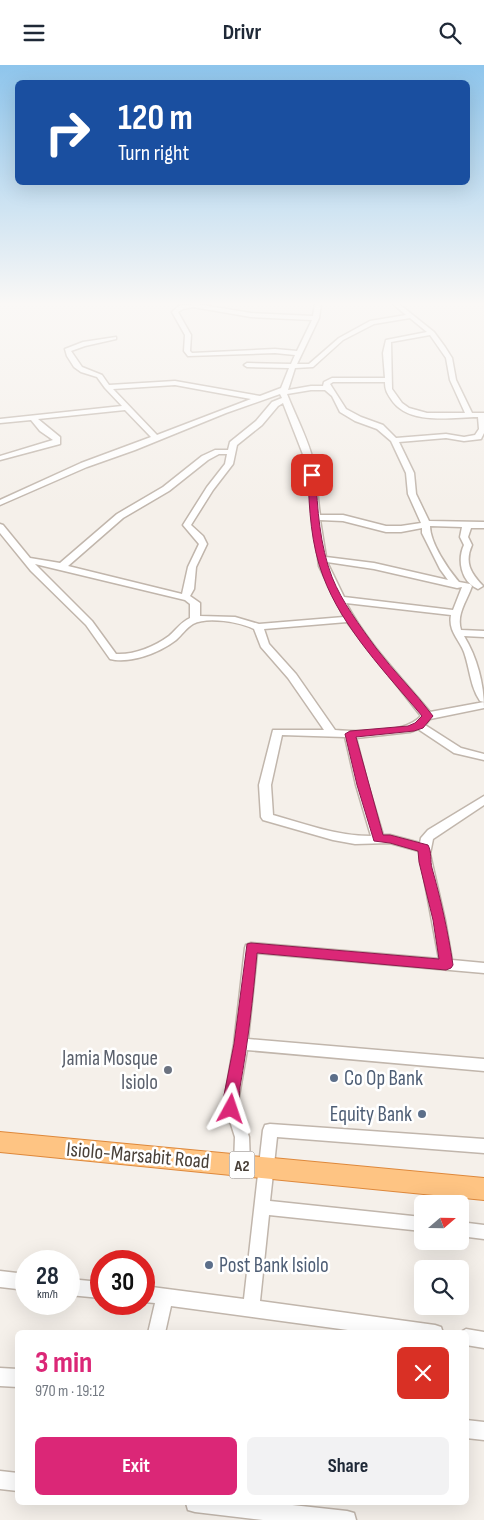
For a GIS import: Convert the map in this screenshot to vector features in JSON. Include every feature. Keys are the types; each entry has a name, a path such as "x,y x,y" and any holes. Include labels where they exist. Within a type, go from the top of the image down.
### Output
{"highway":[{"name":"Isiolo-Marsabit Road","path":"0,1143 484,1189"}],"street":[{"path":"83,372 100,376 107,387 156,438"},
{"path":"186,597 192,567 203,544 198,535 189,529 187,525 229,464 233,444 259,423 283,394 290,372"},
{"path":"388,372 388,389 400,405 407,410 425,414 483,415 481,438 464,439 446,436 394,440"},
{"path":"452,372 453,380 468,414"},
{"path":"327,388 326,383 332,380 389,380"},
{"path":"107,387 175,383 260,398"},
{"path":"0,503 84,465 260,398 311,388 327,388 335,395 343,410 358,419 380,427 394,440 410,473 412,494 426,524 425,530 442,565 462,585"},
{"path":"283,394 310,462 322,559 328,578 350,619 427,716"},
{"path":"0,421 127,408"},
{"path":"0,458 57,442 57,439 43,429 32,417"},
{"path":"62,566 116,519 177,481 205,458 218,452 230,452"},
{"path":"317,517 343,518 386,529 400,529 426,524 484,525"},
{"path":"467,525 464,537 468,545 464,557 467,574 471,580 481,586"},
{"path":"1,530 54,590 89,623 113,657 132,655 158,646 195,619 235,620 248,622 258,627 350,619"},
{"path":"322,559 374,566 462,585 481,586"},
{"path":"26,560 62,566 186,597 195,603 195,619"},
{"path":"462,585 454,621 458,633 468,650 475,683 484,699"},
{"path":"340,599 457,613"},
{"path":"258,627 264,645 292,676 332,733"},
{"path":"458,633 484,634"},
{"path":"424,848 390,839 355,840 333,836 268,817 265,785 277,732 350,734 392,732 410,729 419,725 427,716 484,705"},
{"path":"419,725 443,743 470,757 484,767"},
{"path":"350,734 362,785 378,839"},
{"path":"470,757 484,757"},
{"path":"446,965 439,920 425,862 424,848 426,838 484,800"},
{"path":"242,1165 242,1137 231,1102 241,1044 251,948 484,967"},
{"path":"241,1044 484,1065"},
{"path":"251,1307 270,1130 484,1146"},
{"path":"262,1207 414,1223"},
{"path":"469,1230 484,1232"},
{"path":"0,1279 15,1281"},
{"path":"155,1296 414,1330"},
{"path":"157,1330 165,1296"},
{"path":"469,1338 484,1340"},
{"path":"0,1377 15,1378"},
{"path":"469,1429 484,1431"},
{"path":"0,1480 15,1482"},
{"path":"212,1505 346,1520"}],"place":[{"name":"Jamia Mosque Isiolo","path":"168,1070"},
{"name":"Co Op Bank","path":"334,1078"},
{"name":"Equity Bank","path":"422,1114"},
{"name":"Post Bank Isiolo","path":"209,1265"}],"route":[{"path":"231,1109 241,1044 251,948 446,965 439,920 426,871 424,848 390,839 378,839 362,785 350,734 361,735 410,729 419,725 427,716 350,619 328,578 323,566 313,497 314,485 312,475"}]}
